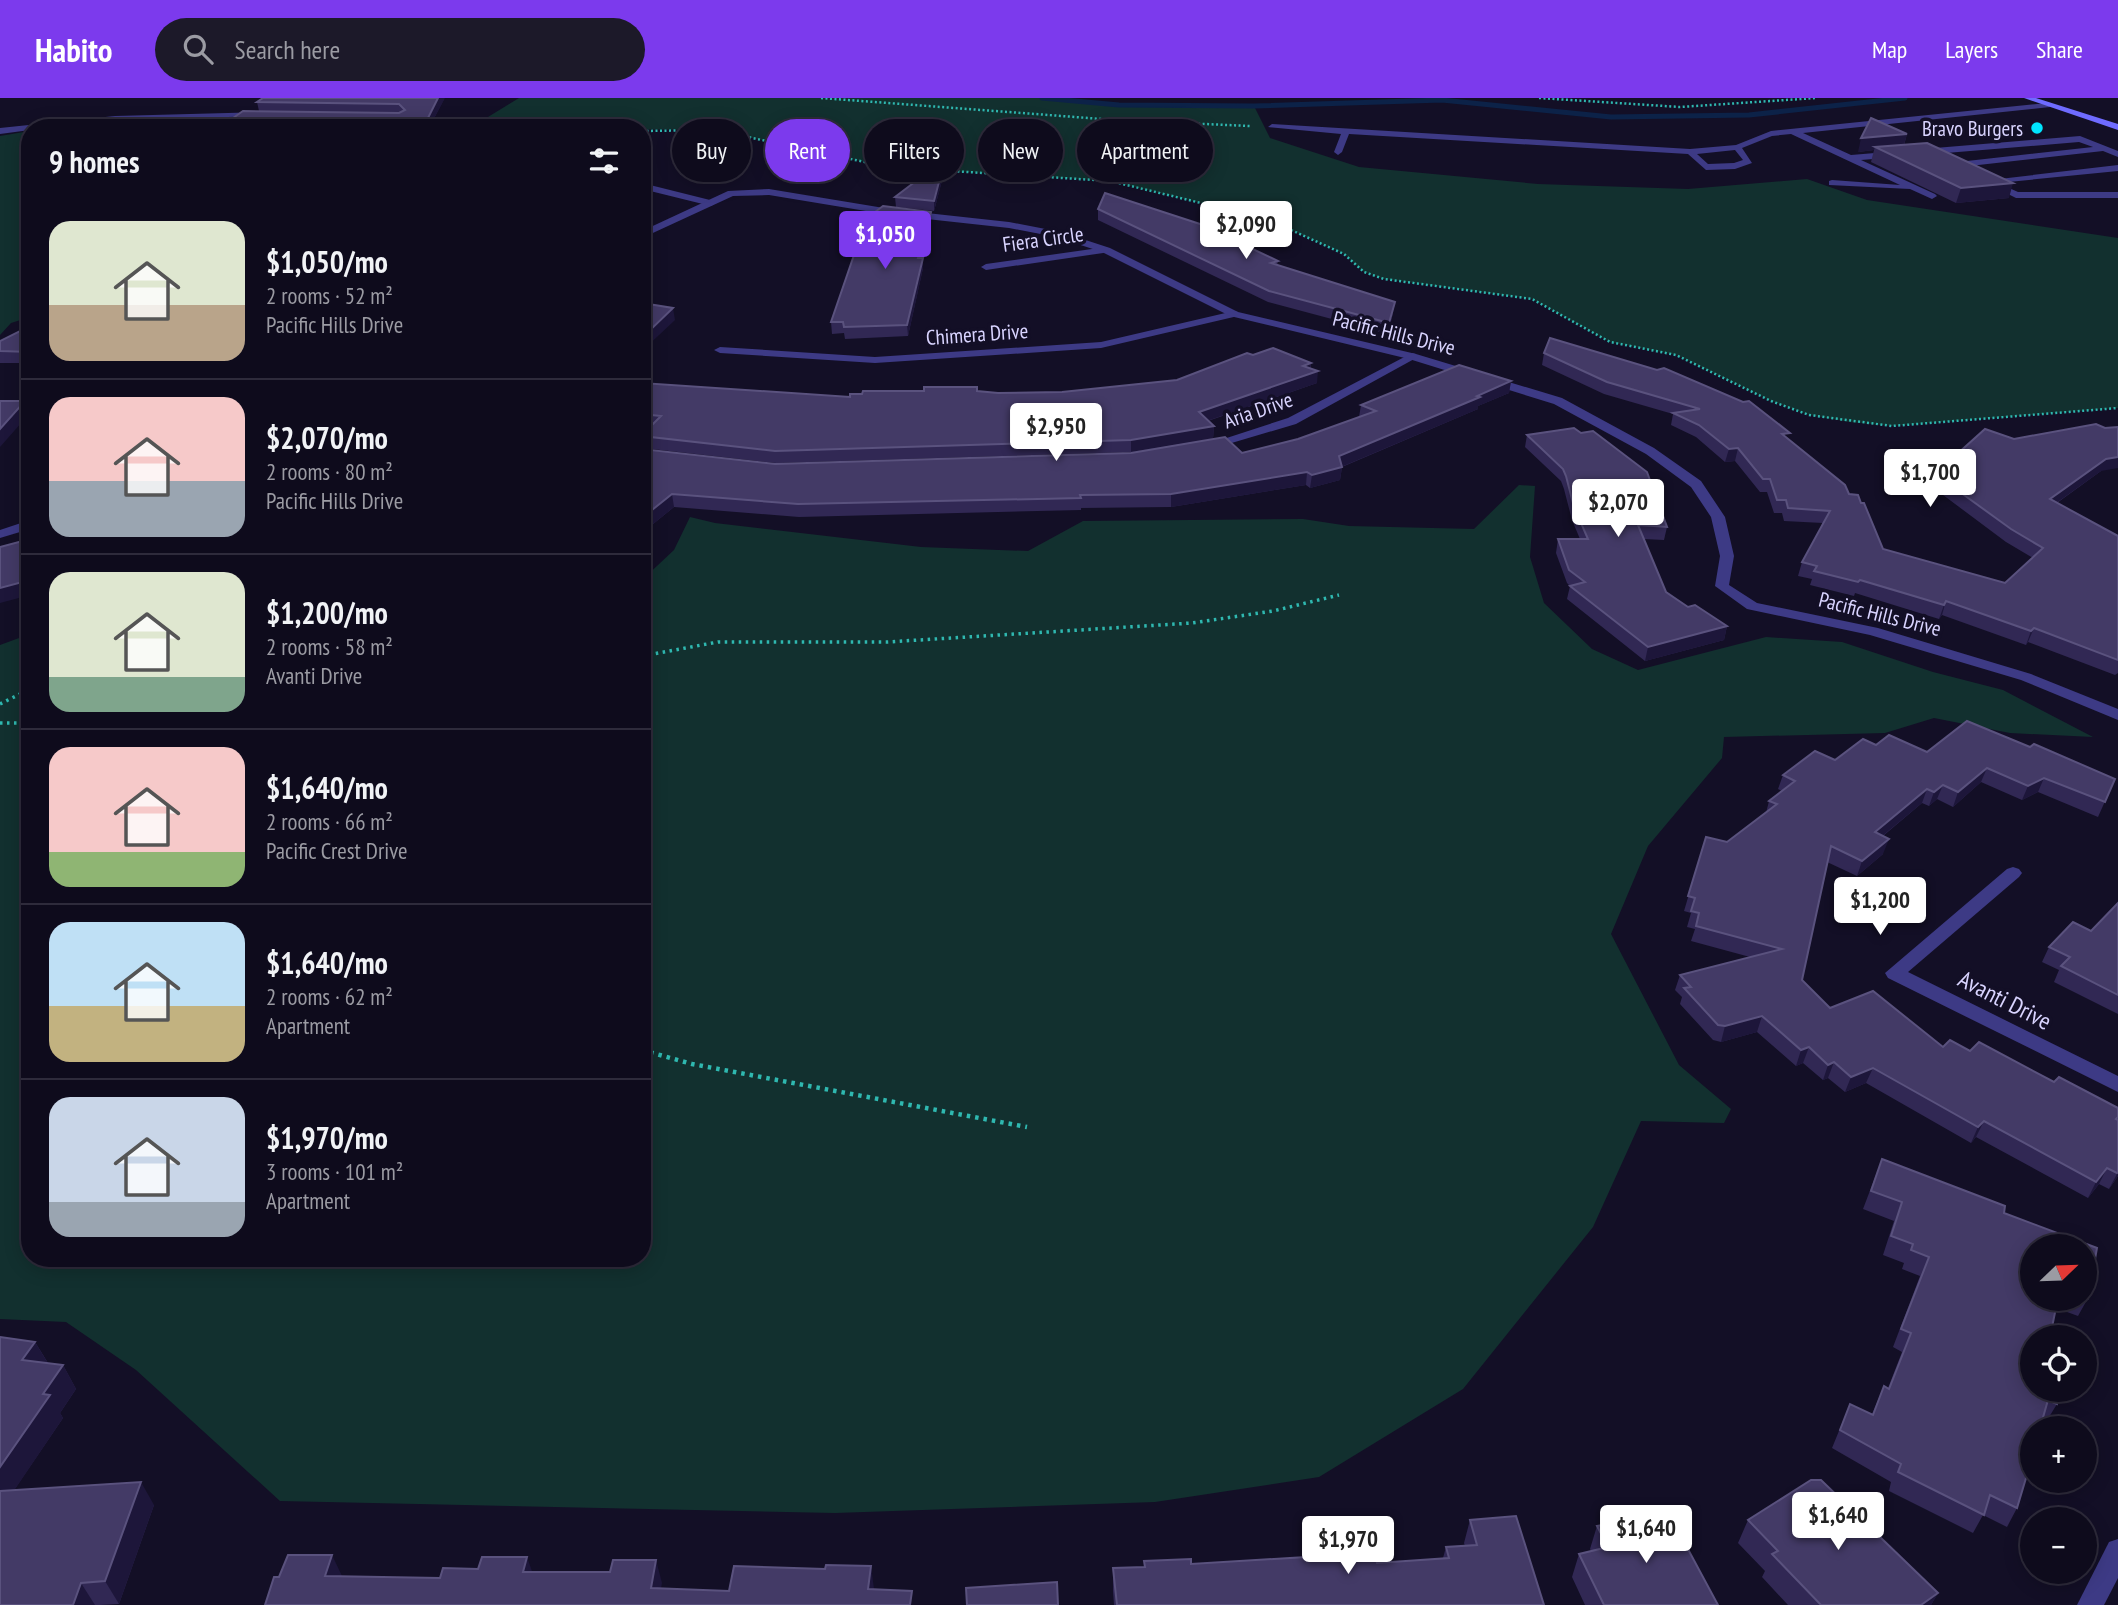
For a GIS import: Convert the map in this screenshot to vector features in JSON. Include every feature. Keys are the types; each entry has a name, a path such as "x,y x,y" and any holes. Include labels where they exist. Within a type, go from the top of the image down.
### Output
{"main road":[{"path":"2028,98 2118,127"},
{"path":"2060,98 2118,117"}],"street":[{"path":"1272,128 1690,152 1737,147 1771,134 2048,105"},
{"path":"106,119 273,115"},
{"path":"0,131 21,129"},
{"path":"1793,132 1932,196"},
{"path":"1338,152 1345,134"},
{"path":"1850,158 2080,138 2118,154"},
{"path":"1690,152 1706,167 1735,166 1749,161 1737,147"},
{"path":"1952,165 2106,149"},
{"path":"1922,150 2016,195 2118,195"},
{"path":"1987,181 2118,168"},
{"path":"1889,176 1834,179 1916,188"},
{"path":"651,188 711,204"},
{"name":"Pacific Hills Drive","path":"651,231 731,193 769,192 890,212 1009,225 1058,234 1106,250 1234,314 1412,356 1558,401 1650,451 1696,484 1718,517 1727,556 1722,586 1752,606 1873,631 2026,677 2118,715"},
{"name":"Fiera Circle","path":"986,267 1106,250"},
{"name":"Chimera Drive","path":"720,350 876,360 1101,345 1234,314"},
{"name":"Aria Drive","path":"1193,448 1292,421 1412,356"},
{"path":"0,534 21,527"},
{"name":"Avanti Drive","path":"2013,873 1895,973 2118,1084"},
{"path":"2090,1605 2118,1551"}],"path":[{"path":"821,98 1115,120 1272,128"},
{"path":"1539,98 1680,107 1815,98"},
{"path":"651,130 685,128 715,131 888,167 1110,181 1202,203 1234,222 1291,230 1306,236 1344,254 1364,272 1384,279 1532,299 1610,342 1676,355 1716,377 1741,384 1771,401 1809,415 1892,426 2118,408"},
{"path":"651,654 719,642 887,642 1192,623 1273,611 1339,595"},
{"path":"0,705 21,694"},
{"path":"0,723 21,723"},
{"path":"651,1053 692,1064 1027,1127"}],"green space":[{"path":"519,98 1042,98 1119,105 1254,106 1270,138 1359,167 1538,184 1688,189 1807,179 1867,200 2118,238 2118,408 1892,426 1809,415 1771,401 1676,355 1610,342 1532,299 1384,279 1364,272 1344,254 1291,230 1235,222 1201,203 1114,182 1213,182 1213,119 1077,119 1077,179 1063,178 1063,119 978,119 978,173 964,172 964,119 864,119 864,162 850,159 850,119 765,119 765,141 751,138 751,119 672,119 672,130 651,129 651,119 485,119"},
{"path":"21,132 21,320 11,323 0,335 0,136"},
{"path":"1519,485 1535,486 1530,557 1544,603 1592,649 1638,670 1766,637 1842,642 1933,672 2003,690 2093,737 2010,733 1934,718 1885,733 1724,737 1722,758 1648,846 1611,934 1679,1065 1731,1109 1724,1123 1641,1121 1593,1227 1463,1389 1319,1477 1155,1502 835,1513 280,1501 136,1370 66,1322 0,1319 0,645 21,637 21,1267 651,1267 651,572 674,550 690,517 715,523 921,547 1028,551 1083,521 1303,519 1349,526 1474,529"}],"building":[{"path":"263,98 438,98 428,119 232,119 243,111 399,113 405,110 399,104 257,102"},
{"path":"1871,118 1907,134 1861,138"},
{"path":"1927,143 2013,183 1961,188 1875,147"},
{"path":"915,182 939,182 934,201 895,197"},
{"path":"1105,193 1200,224 1278,261 1271,263 1395,302 1389,323 1269,291 1098,209"},
{"path":"883,206 931,212 918,258 923,258 907,325 844,327 843,322 831,322 854,255 861,256 875,212"},
{"path":"651,304 673,308 651,329"},
{"path":"21,330 21,352 0,351 0,341"},
{"path":"1550,338 1657,370 1664,368 1743,402 1749,401 1790,433 1782,434 1845,485 1849,494 1858,495 1883,549 2005,583 2043,548 2011,529 1935,474 1985,429 2014,439 2096,424 2105,428 2118,427 2118,457 2106,459 2050,499 2118,536 2118,660 2034,628 2031,631 1946,601 1944,605 1860,580 1858,582 1814,571 1817,566 1802,562 1830,511 1788,508 1786,500 1777,500 1770,479 1763,479 1738,448 1729,449 1699,425 1673,413 1700,409 1607,382 1544,353"},
{"path":"1273,348 1311,363 1303,366 1318,371 1199,412 1214,426 1131,440 775,451 651,437 651,426 661,416 651,415 651,384 850,397 850,394 862,394 863,391 924,391 924,387 977,387 977,391 998,393 1062,392 1177,380 1247,353 1253,355"},
{"path":"1459,365 1511,381 1477,396 1480,397 1339,456 1342,467 1312,475 1307,472 1171,494 1080,495 1081,498 798,504 672,494 651,511 651,450 775,464 1131,453 1225,437 1242,453 1298,439 1376,411 1361,405"},
{"path":"0,401 21,401 21,405 0,429"},
{"path":"1574,428 1581,433 1593,431 1647,472 1667,527 1638,525 1666,592 1688,607 1695,605 1727,626 1648,647 1570,586 1585,582 1569,570 1558,539 1588,539 1574,507 1563,469 1527,435"},
{"path":"21,541 21,582 0,588 0,547"},
{"path":"1967,721 2030,747 2034,744 2115,779 2105,802 2044,778 2028,786 1987,768 1958,792 1943,785 1934,792 1927,789 1875,832 1889,839 1862,861 1831,846 1802,980 1830,1008 1873,991 1943,1047 1950,1040 1970,1051 1979,1042 2054,1082 2059,1077 2118,1108 2118,1172 2107,1168 2096,1182 1984,1121 1978,1127 1873,1068 1851,1077 1834,1062 1828,1065 1809,1047 1801,1050 1762,1016 1725,1026 1718,1025 1684,988 1691,987 1680,975 1782,949 1696,926 1699,913 1691,911 1695,898 1688,896 1706,837 1727,842 1777,804 1769,801 1795,781 1783,775 1815,751 1835,760 1863,739 1876,745 1889,735 1927,752"},
{"path":"2118,903 2118,995 2061,966 2070,957 2049,947 2073,922 2091,931"},
{"path":"1882,1159 2005,1206 2004,1213 2060,1234 2020,1234 2020,1311 2055,1311 2052,1325 2020,1325 2020,1402 2047,1402 2043,1416 2020,1416 2022,1493 2017,1508 1990,1495 1984,1515 1898,1472 1901,1464 1840,1430 1850,1404 1873,1415 1884,1386 1889,1389 1911,1333 1901,1329 1929,1257 1911,1250 1913,1244 1891,1236 1902,1202 1871,1191"},
{"path":"0,1337 35,1342 22,1360 63,1365 43,1394 50,1395 0,1467"},
{"path":"1811,1480 1821,1480 1938,1593 1921,1605 1821,1605 1772,1554 1778,1551 1748,1520"},
{"path":"141,1482 105,1581 81,1583 73,1605 0,1605 0,1491"},
{"path":"1668,1512 1718,1605 1604,1605 1579,1554 1608,1547 1597,1526"},
{"path":"1516,1516 1544,1605 1117,1605 1113,1568 1145,1567 1144,1561 1191,1559 1191,1564 1322,1556 1318,1538 1370,1534 1377,1563 1449,1558 1446,1547 1477,1545 1470,1520"},
{"path":"288,1555 332,1555 325,1576 440,1578 443,1568 478,1569 482,1557 527,1557 523,1572 610,1572 613,1560 656,1560 651,1588 729,1591 734,1566 825,1569 826,1565 871,1566 868,1589 912,1591 910,1605 265,1605 274,1577 279,1577"},
{"path":"1057,1582 1058,1605 967,1605 966,1588"}],"waterway":[{"path":"1042,98 1119,105 1254,106 1442,100 1611,117 1749,115 1905,98"}],"place":[{"name":"Bravo Burgers","path":"2037,128"}]}
